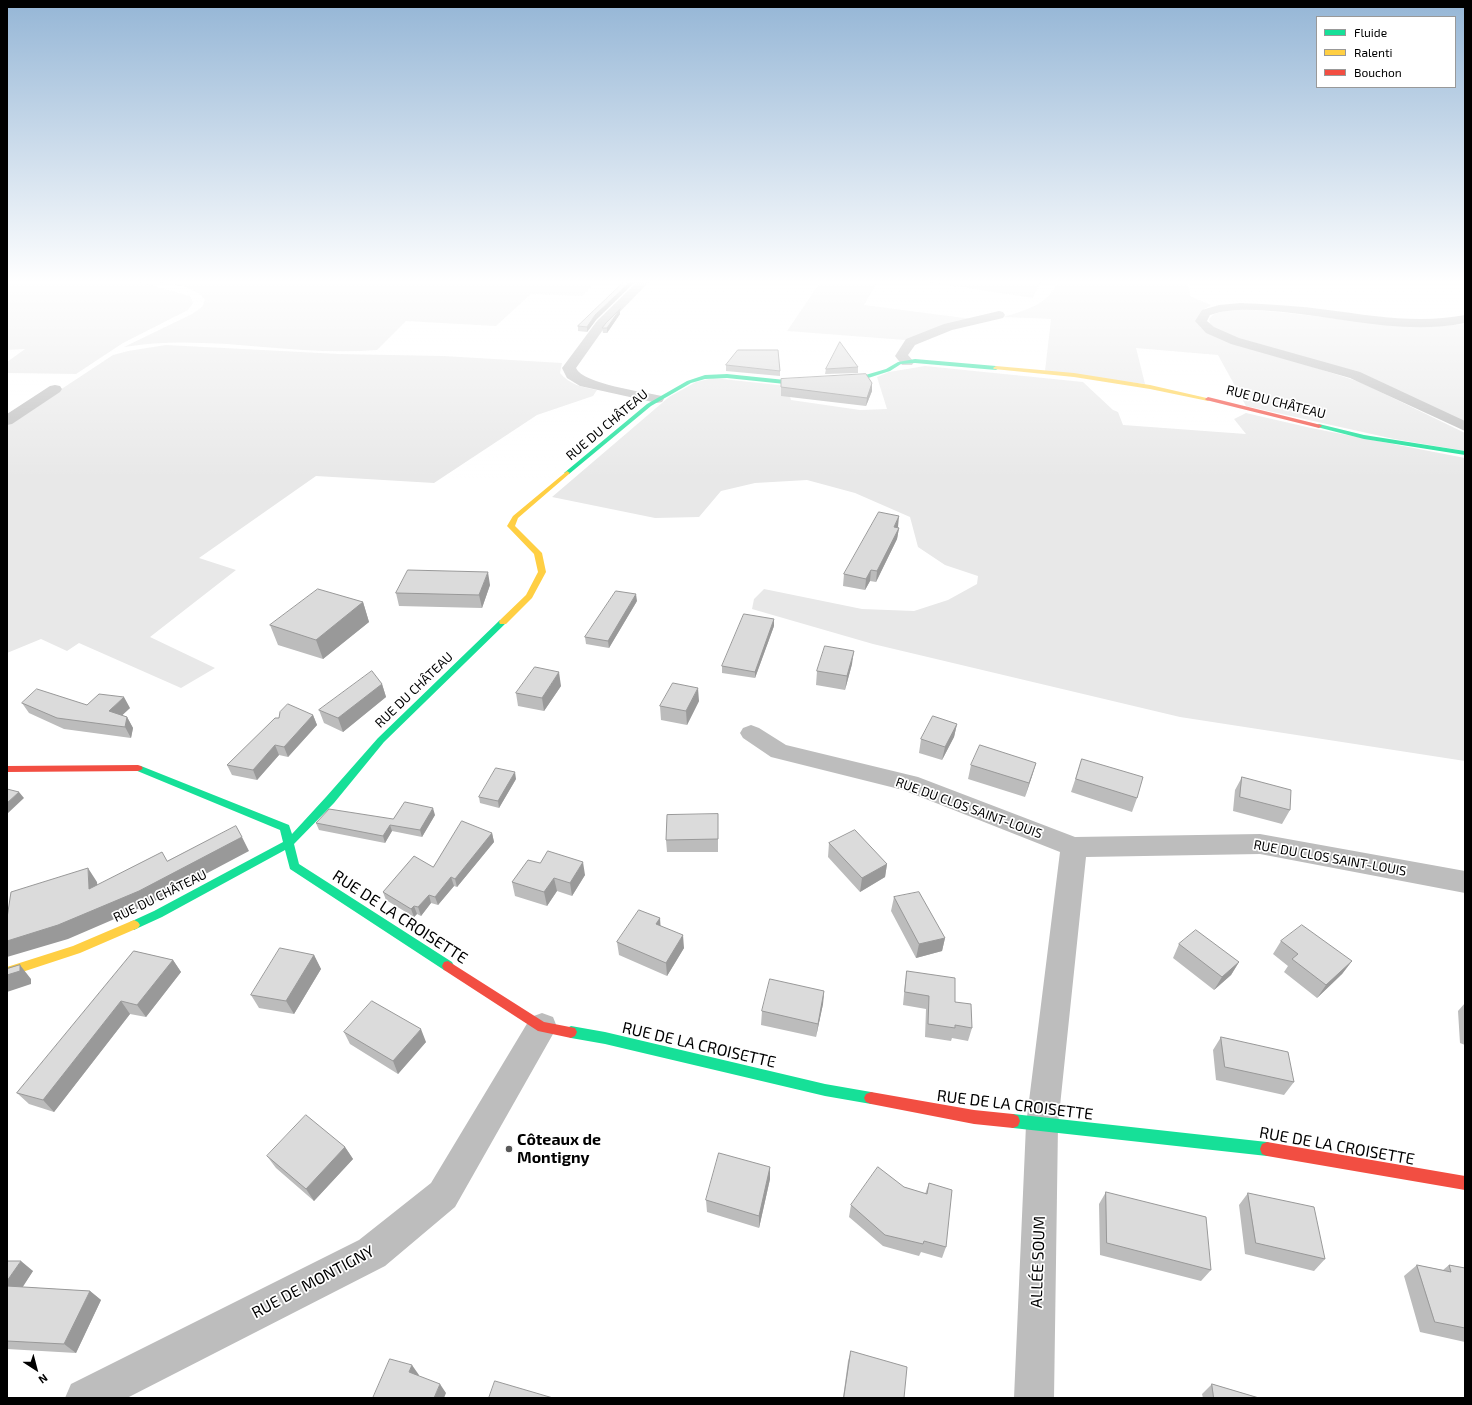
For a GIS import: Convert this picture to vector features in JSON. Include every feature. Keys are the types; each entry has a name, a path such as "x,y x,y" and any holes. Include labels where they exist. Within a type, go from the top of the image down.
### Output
{"street":[{"path":"585,347 569,368 572,375 581,381 657,399"},
{"path":"907,347 901,356 907,362"},
{"path":"1255,347 1355,375 1465,428"},
{"name":"RUE DU CHÂTEAU","path":"7,972 76,950 151,917 288,844 330,800 381,740 529,596 542,572 538,553 511,526 515,517 657,399 689,382 705,377 727,376 785,382 862,378 907,362 915,361 970,365 1074,375 1150,387 1223,402 1364,437 1465,453"},
{"path":"7,421 55,389"},
{"name":"RUE DU CLOS SAINT-LOUIS","path":"751,734 779,751 909,783 1074,847 1260,844 1465,882"},
{"name":"RUE DE LA CROISETTE","path":"7,769 137,768 284,828 294,866 542,1027 605,1038 825,1090 974,1117 1258,1147 1465,1183"},
{"path":"1042,1125 1074,847"},
{"name":"RUE DE MONTIGNY","path":"85,1398 372,1253 442,1195 542,1027"},
{"name":"ALLÉE SOUM","path":"1034,1398 1042,1125"}],"shaded area":[{"path":"7,347 118,347 76,374 7,373 7,362 25,349 7,350"},
{"path":"156,347 196,347 339,354 443,356 562,363 560,373 564,377 572,383 597,390 593,396 537,415 434,483 316,476 199,558 236,570 150,637 215,668 181,688 79,643 67,651 41,639 7,653 7,425 113,355"},
{"path":"253,347 380,347 377,350 313,351"},
{"path":"1048,347 1249,347 1360,382 1465,433 1465,451 1394,439 1246,406 1218,355 1136,348 1145,384 1045,371"},
{"path":"1259,347 1465,347 1465,424 1410,397"},
{"path":"925,366 1083,382 1113,410 1118,412 1123,425 1246,434 1234,419 1246,413 1311,428 1465,458 1465,761 1180,717 873,644 752,609 754,599 764,589 862,609 914,611 948,600 977,584 978,576 945,565 918,547 910,517 855,493 807,480 755,483 721,491 699,517 655,518 552,497 669,397 696,382 713,378 787,386 791,400 860,410 887,409 877,377 889,372"}],"building":[{"path":"838,347 843,347 858,367 826,369"},
{"path":"738,350 778,350 780,371 726,365"},
{"path":"866,374 872,383 867,398 781,387 781,379"},
{"path":"879,512 899,516 894,527 899,528 877,571 871,570 866,579 844,574"},
{"path":"408,570 488,572 479,595 396,593"},
{"path":"318,589 363,602 316,640 270,625"},
{"path":"616,591 636,594 608,641 585,637"},
{"path":"744,614 774,619 755,672 722,666"},
{"path":"825,646 854,651 847,676 817,671"},
{"path":"535,667 559,672 542,698 516,693"},
{"path":"372,671 382,684 338,718 319,710"},
{"path":"673,683 698,688 686,711 660,706"},
{"path":"37,689 87,705 99,694 124,697 109,711 127,717 125,727 57,718 22,703"},
{"path":"288,704 313,715 284,747 275,745 253,770 227,765 275,718 279,718 280,712"},
{"path":"933,716 957,724 945,747 921,739"},
{"path":"980,745 1036,763 1029,783 971,765"},
{"path":"1082,759 1143,777 1137,798 1076,779"},
{"path":"496,768 515,772 498,801 479,797"},
{"path":"1242,777 1291,790 1290,810 1240,797"},
{"path":"7,789 19,792 7,803"},
{"path":"405,802 433,808 420,830 390,825 383,836 316,823 329,809 393,819"},
{"path":"718,814 718,839 666,840 667,815"},
{"path":"462,821 492,833 455,879 451,877 435,897 429,895 418,907 414,906 411,909 383,892 414,856 433,867"},
{"path":"236,826 242,837 139,891 58,925 7,941 7,918 11,892 88,868 89,889 162,852 167,861"},
{"path":"855,830 887,864 862,878 829,843"},
{"path":"548,851 583,862 570,883 554,878 544,892 512,882 528,860 540,863"},
{"path":"919,892 945,938 919,944 894,897"},
{"path":"639,910 660,918 656,924 683,935 666,963 617,942"},
{"path":"1302,925 1352,961 1326,985 1292,959 1298,954 1281,941"},
{"path":"1196,930 1239,962 1222,977 1179,944"},
{"path":"280,948 314,955 286,1001 251,995"},
{"path":"134,951 173,960 137,1005 121,1001 43,1100 17,1093"},
{"path":"20,965 20,971 7,975 7,969"},
{"path":"907,971 955,978 955,1002 971,1004 972,1028 955,1025 955,1028 928,1024 929,996 905,992"},
{"path":"770,979 824,991 818,1024 762,1011"},
{"path":"372,1001 421,1029 393,1061 344,1032"},
{"path":"1221,1037 1288,1052 1294,1082 1225,1067"},
{"path":"306,1115 345,1147 306,1189 267,1156"},
{"path":"719,1153 770,1167 759,1216 706,1200"},
{"path":"878,1167 904,1187 927,1194 929,1183 952,1190 946,1247 924,1241 923,1244 885,1235 851,1205"},
{"path":"1106,1192 1206,1217 1211,1270 1107,1243"},
{"path":"1248,1193 1314,1207 1325,1259 1256,1243"},
{"path":"7,1261 21,1261 7,1281"},
{"path":"1417,1265 1451,1272 1449,1265 1465,1268 1465,1328 1435,1322"},
{"path":"7,1286 90,1291 64,1344 7,1341"},
{"path":"851,1351 907,1367 904,1398 844,1398"},
{"path":"390,1359 412,1365 409,1372 440,1384 434,1398 373,1398"},
{"path":"495,1381 553,1398 489,1398"},
{"path":"1212,1384 1259,1398 1214,1398"}],"traffic: fast":[{"path":"567,473 649,405 689,382 705,377 727,376 785,382 862,378 888,370 900,363 915,361 996,368"},
{"path":"1319,426 1364,437 1465,453"},
{"path":"134,925 158,914 288,844 330,800 381,740 503,622"},
{"path":"138,768 285,828 294,866 448,966"},
{"path":"571,1032 605,1038 825,1090 871,1098"},
{"path":"1013,1121 1267,1149"}],"traffic: slow":[{"path":"996,368 1074,375 1150,387 1208,399"},
{"path":"503,622 529,596 542,572 538,553 511,526 515,517 567,473"},
{"path":"7,972 76,950 134,925"}],"traffic: jam":[{"path":"1208,399 1319,426"},
{"path":"7,769 138,768"},
{"path":"448,966 542,1027 571,1032"},
{"path":"871,1098 974,1117 1013,1121"},
{"path":"1267,1149 1465,1183"}],"place":[{"name":"Côteaux de Montigny","path":"509,1149"}]}
